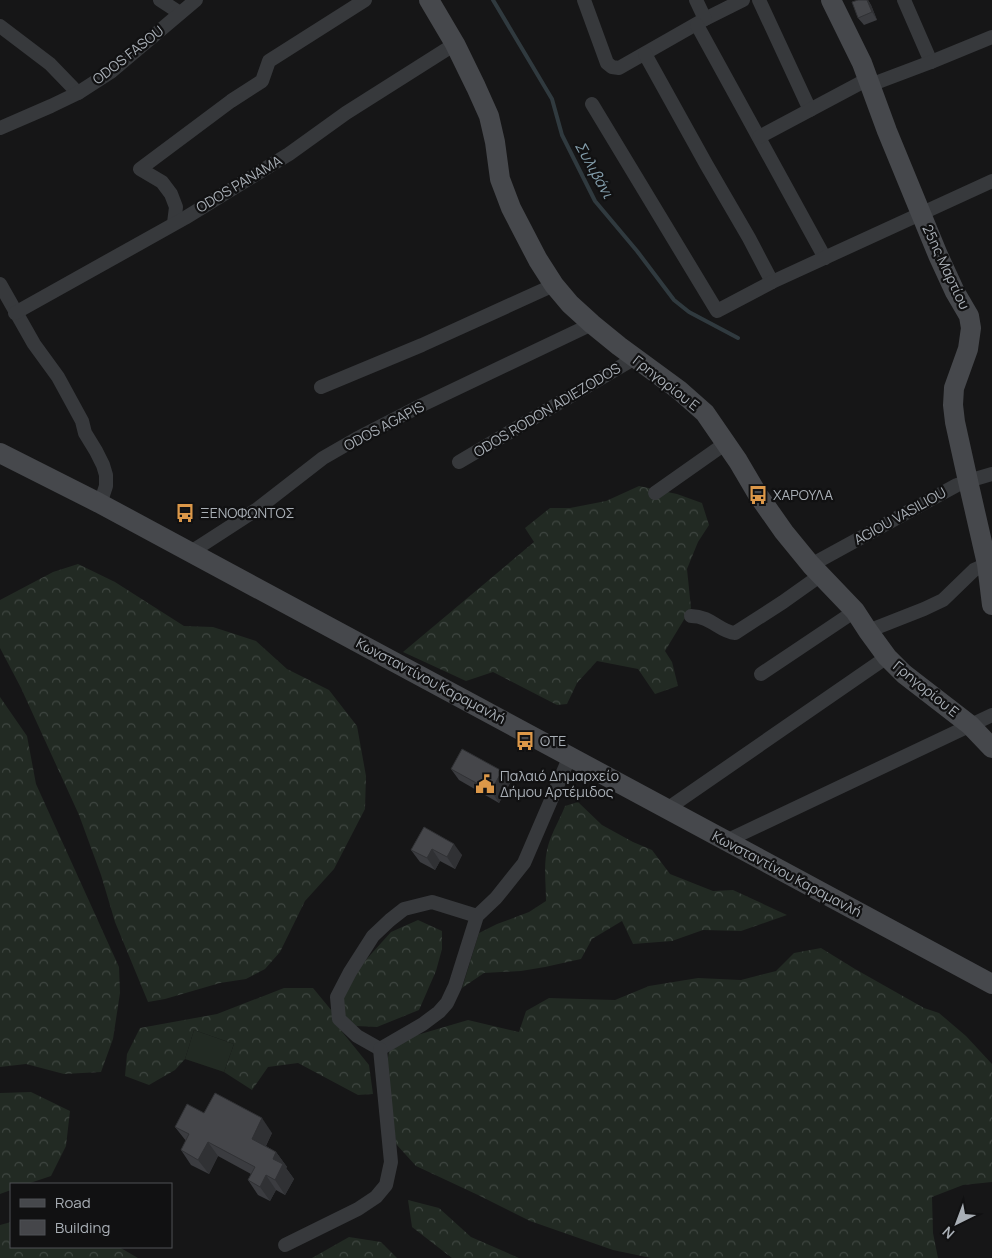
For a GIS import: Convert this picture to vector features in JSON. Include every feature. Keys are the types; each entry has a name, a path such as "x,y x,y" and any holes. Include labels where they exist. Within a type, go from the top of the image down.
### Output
{"street":[{"path":"160,0 180,13"},
{"name":"ODOS FASOU","path":"0,128 78,93 112,71 196,0"},
{"path":"174,223 176,207 170,194 162,182 140,169 262,81 269,61 364,0"},
{"name":"Γρηγορίου Ε","path":"429,0 455,44 489,116 500,179 510,208 538,260 554,284 570,304 592,324 618,346 680,390 704,412 784,532 855,612 887,657 904,674 970,725 992,748"},
{"path":"584,0 607,63 612,67 619,68 743,0"},
{"path":"696,0 701,22 759,137 825,258"},
{"path":"759,0 810,110"},
{"name":"25ης Μαρτίου","path":"831,0 862,63 887,131 938,255 955,292 969,316 971,328 968,349 954,388 953,405 968,480 990,563 992,605"},
{"path":"904,0 931,62"},
{"path":"1,27 50,64 78,93"},
{"path":"759,137 869,82 931,62 992,36"},
{"name":"ODOS PANAMA","path":"15,313 174,223 289,154 346,113 455,44"},
{"path":"645,54 772,282"},
{"path":"592,104 717,311 772,282 992,181"},
{"path":"0,284 34,344 58,377 103,465 106,475 106,486 99,503"},
{"path":"321,387 422,345 554,284"},
{"name":"ODOS AGAPIS","path":"191,552 256,510 324,458 422,405 592,324"},
{"name":"ODOS RODON ADIEZODOS","path":"459,462 634,358"},
{"path":"655,493 726,444"},
{"name":"Κωνσταντίνου Καραμανλή","path":"2,456 99,503 191,552 992,984"},
{"name":"AGIOU VASILIOU","path":"691,616 699,616 714,622 728,632 735,632 783,602 816,570 956,485 992,474"},
{"path":"868,631 943,600 974,570 990,563"},
{"path":"762,674 855,612"},
{"path":"667,809 887,657"},
{"path":"726,841 992,715"},
{"path":"380,1048 423,1024 439,1012 447,1003 455,986 477,916 496,898 524,863 570,756"},
{"path":"380,1048 357,1036 339,1019 337,997 350,972 373,936 404,909 432,902 477,916"},
{"path":"285,1245 358,1209 376,1197 386,1185 392,1162 380,1048"}],"green space":[{"path":"639,486 677,494 702,503 709,525 698,542 687,569 691,608 665,651 672,662 678,686 655,694 638,669 597,661 577,683 567,704 557,705 493,672 466,681 403,652 534,542 525,528 550,508 570,508 606,501"},
{"path":"78,564 115,582 184,626 213,627 256,641 287,669 329,690 357,726 366,776 365,809 334,869 305,901 280,952 265,969 246,979 220,983 148,1002 115,922 101,875 79,815 21,688 0,648 0,600 53,572"},
{"path":"0,697 27,736 36,784 119,967 120,993 113,1039 101,1072 64,1074 26,1064 0,1067"},
{"path":"578,802 602,825 652,850 670,874 713,891 733,890 787,915 741,931 703,930 672,941 633,944 622,921 592,939 581,959 521,971 484,973 462,988 479,933 529,912 546,901 546,853 565,806"},
{"path":"418,920 442,931 442,949 436,971 419,1010 377,1027 356,1026 338,1012 344,994 363,963 391,932"},
{"path":"821,948 924,1008 939,1013 966,1036 992,1064 992,1182 963,1185 932,1197 933,1233 938,1258 651,1258 613,1250 530,1221 416,1166 396,1144 387,1065 390,1043 468,1020 519,1032 526,1011 549,998 615,1000 649,986 698,978 741,980 776,971 794,953"},
{"path":"284,988 313,988 332,1011 335,1023 369,1065 373,1094 358,1095 298,1063 268,1067 252,1090 224,1072 234,1044 194,1030 185,1059 175,1070 149,1085 125,1076 127,1054 140,1028 217,1014"},
{"path":"194,1030 234,1044 224,1072 185,1059"},
{"path":"31,1092 70,1111 66,1146 51,1176 30,1183 10,1183 10,1190 0,1194 0,1093"},
{"path":"408,1200 439,1208 471,1237 519,1258 452,1258 412,1227"},
{"path":"10,1222 10,1248 121,1248 138,1258 0,1258 0,1225"},
{"path":"349,1237 381,1242 397,1258 312,1258"}],"building":[{"path":"867,0 872,12 858,18 852,2"},
{"path":"462,749 502,771 491,791 451,769"},
{"path":"424,827 454,844 447,857 432,849 427,858 411,850"},
{"path":"215,1093 262,1118 252,1139 276,1152 273,1159 283,1164 275,1180 266,1175 260,1187 248,1180 255,1167 208,1142 198,1160 181,1150 189,1134 175,1127 187,1104 204,1113"}],"waterway":[{"name":"Συλιβάνι","path":"493,0 552,99 562,135 595,201 637,251 674,300 689,312 738,338"}],"place":[{"name":"ΧΑΡΟΥΛΑ","path":"758,495"},
{"name":"ΞΕΝΟΦΩΝΤΟΣ","path":"185,513"},
{"name":"ΟΤΕ","path":"525,741"},
{"name":"Παλαιό Δημαρχείο Δήμου Αρτέμιδος","path":"485,784"}]}
